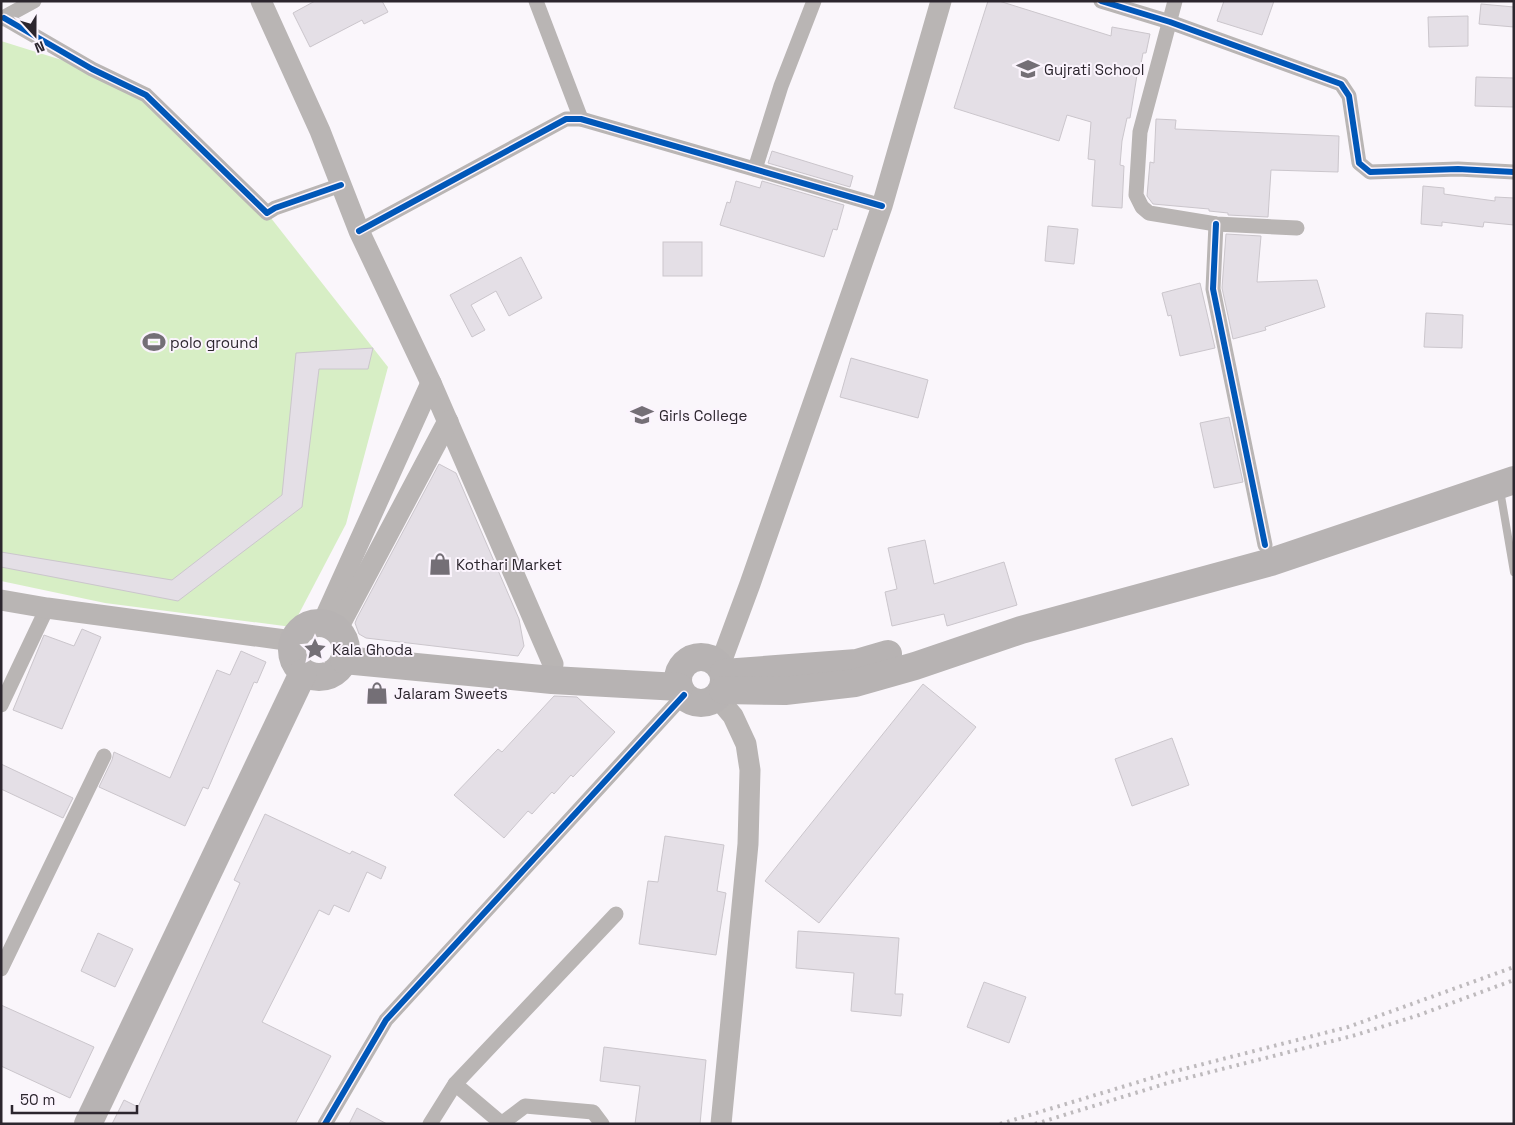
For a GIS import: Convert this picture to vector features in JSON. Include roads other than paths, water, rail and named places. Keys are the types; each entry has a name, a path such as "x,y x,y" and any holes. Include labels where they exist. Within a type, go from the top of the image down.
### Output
{"highway":[{"path":"721,681 857,663 1265,545 1514,461"},
{"path":"721,681 785,691 855,683 915,666 1021,630 1271,562 1506,483"},
{"path":"337,640 341,666 330,675 310,675 294,662 293,641 308,626 337,640 552,680 681,684"},
{"path":"337,640 554,664 681,684"},
{"path":"704,656 712,659 721,681 709,702 700,703 691,701 681,684 686,662 704,656"},
{"path":"88,1124 310,675"},
{"path":"102,1124 216,882 310,675"}],"main road":[{"path":"261,1 320,131 359,231 431,383 554,664"},
{"path":"722,1124 748,844 750,770 746,744 736,723 721,681 750,584 882,206 941,1"},
{"path":"337,640 431,383"},
{"path":"337,640 448,421"},
{"path":"1,600 47,608 293,641"}],"street":[{"path":"3,19 34,1"},
{"path":"536,1 581,119"},
{"path":"755,169 782,86 814,1"},
{"path":"1101,1 1170,22 1341,84 1349,96 1359,163 1370,172 1458,169 1514,172"},
{"path":"1175,1 1140,132 1136,195 1142,207 1149,213 1216,224 1297,228"},
{"path":"3,19 92,69 146,95 267,213 282,205 341,185"},
{"path":"359,231 566,119 581,119 882,206"},
{"path":"1216,224 1213,289 1265,545"},
{"path":"1,705 47,608"},
{"path":"325,1124 386,1020 681,684"},
{"path":"1,969 104,756"},
{"path":"430,1124 455,1084 616,914"},
{"path":"455,1084 501,1124 525,1106 593,1112 602,1124"}],"lane":[{"path":"1506,483 1514,572"}],"railway":[{"path":"1000,1124 1168,1073 1348,1027 1514,967"},
{"path":"1035,1124 1171,1082 1356,1035 1419,1015 1514,980"}],"place":[{"name":"Gujrati School","path":"1028,69"},
{"name":"polo ground","path":"154,342"},
{"name":"Girls College","path":"642,415"},
{"name":"Kothari Market","path":"440,564"},
{"name":"Kala Ghoda","path":"315,649"},
{"name":"Jalaram Sweets","path":"377,693"}]}
